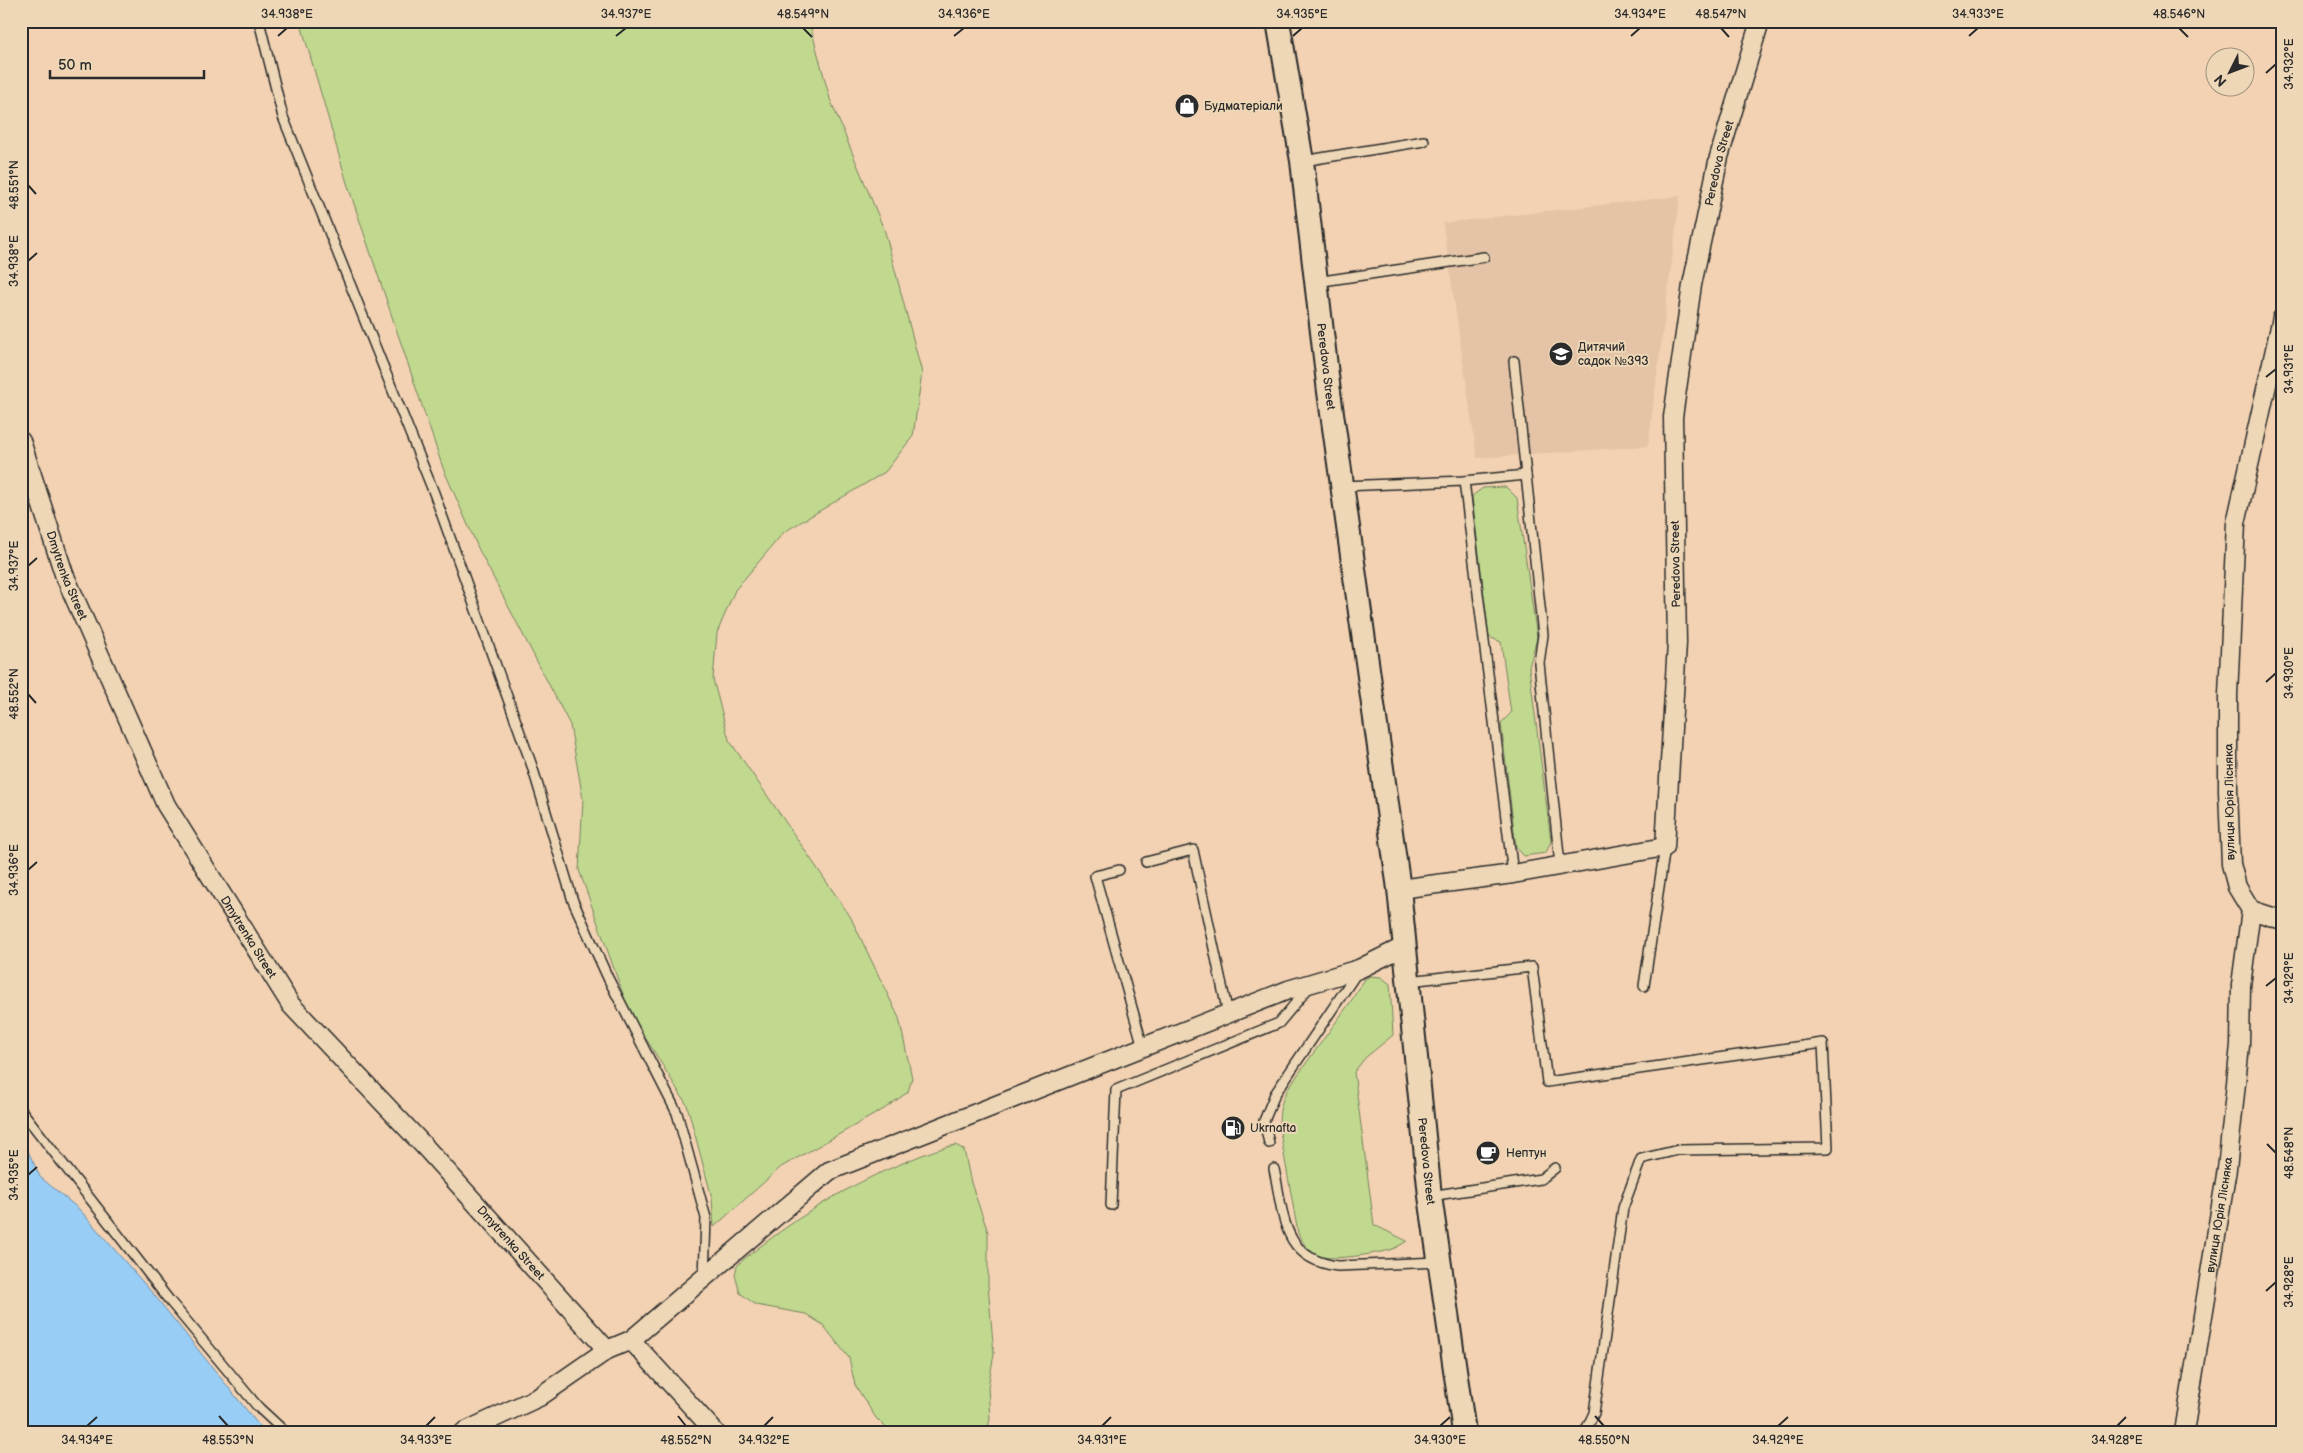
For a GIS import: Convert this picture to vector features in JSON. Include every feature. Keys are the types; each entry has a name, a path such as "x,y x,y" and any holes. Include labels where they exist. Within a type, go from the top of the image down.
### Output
{"street":[{"name":"Peredova Street","path":"1278,21 1302,161 1342,486 1399,889 1430,1196 1464,1432"},
{"name":"Peredova Street","path":"1665,847 1677,643 1673,417 1692,285 1719,157 1760,21"},
{"name":"вулиця Юрія Лісняка","path":"2184,1432 2227,1169 2240,1045 2241,984 2251,910 2237,887 2231,864 2228,791 2228,695 2236,523 2282,318"},
{"name":"Dmytrenka Street","path":"21,441 64,574 166,805 291,1005 426,1148 607,1350"},
{"path":"1399,889 1513,874 1665,847"},
{"path":"2251,910 2282,920"},
{"path":"464,1432 539,1398 607,1350 631,1340 829,1170 1228,1014 1314,982 1359,969 1405,946"},
{"path":"631,1340 714,1432"}],"lane":[{"path":"259,21 283,117 434,493 532,766 573,902 608,978 677,1113 706,1218 704,1278"},
{"path":"1302,161 1424,141"},
{"path":"1316,282 1484,257"},
{"path":"1514,361 1543,635 1539,663 1560,865"},
{"path":"1342,486 1464,481 1526,475"},
{"path":"1464,481 1513,874"},
{"path":"1644,986 1665,847"},
{"path":"1146,862 1193,850 1228,1014"},
{"path":"1119,870 1095,876 1143,1047"},
{"path":"1409,981 1532,968 1547,1082 1823,1043 1828,1148 1678,1150 1640,1159 1623,1208 1594,1414 1585,1432"},
{"path":"1269,1143 1264,1122 1275,1094 1359,969"},
{"path":"1111,1205 1116,1090 1279,1023 1314,982"},
{"path":"21,1110 170,1300 258,1407 285,1432"},
{"path":"1430,1196 1541,1180 1555,1168"},
{"path":"1274,1169 1289,1237 1297,1249 1309,1259 1323,1264 1338,1266 1440,1262"}],"shaded area":[{"name":"Дитячий садок №393","path":"1680,196 1648,446 1477,458 1443,223"}],"green space":[{"path":"300,21 809,21 830,99 885,232 922,373 913,436 885,472 784,532 735,590 717,633 713,679 729,740 850,916 899,1018 912,1078 908,1092 884,1109 781,1167 714,1227 712,1198 687,1105 629,1011 579,870 583,799 570,725 479,550 443,468 347,183"},
{"path":"1506,487 1517,498 1537,638 1529,667 1551,841 1546,853 1524,856 1516,847 1501,723 1511,713 1501,642 1489,637 1472,496 1483,488"},
{"path":"1370,976 1381,977 1390,984 1393,1035 1365,1058 1354,1072 1374,1225 1407,1241 1392,1249 1375,1253 1346,1257 1322,1257 1314,1254 1307,1248 1298,1233 1279,1126 1280,1110 1289,1087 1365,979"},
{"path":"956,1145 964,1150 971,1183 988,1232 988,1285 994,1354 988,1387 990,1419 987,1432 890,1432 876,1418 855,1385 849,1358 823,1325 806,1314 756,1305 740,1293 735,1275 737,1266 780,1232 836,1195 905,1162 933,1151"}],"water":[{"path":"21,1136 40,1177 80,1210 155,1296 257,1423 267,1432 21,1432"}],"place":[{"name":"Будматеріали","path":"1187,106"},
{"name":"Дитячий садок №393","path":"1561,354"},
{"name":"Ukrnafta","path":"1233,1128"},
{"name":"Нептун","path":"1488,1153"}]}
